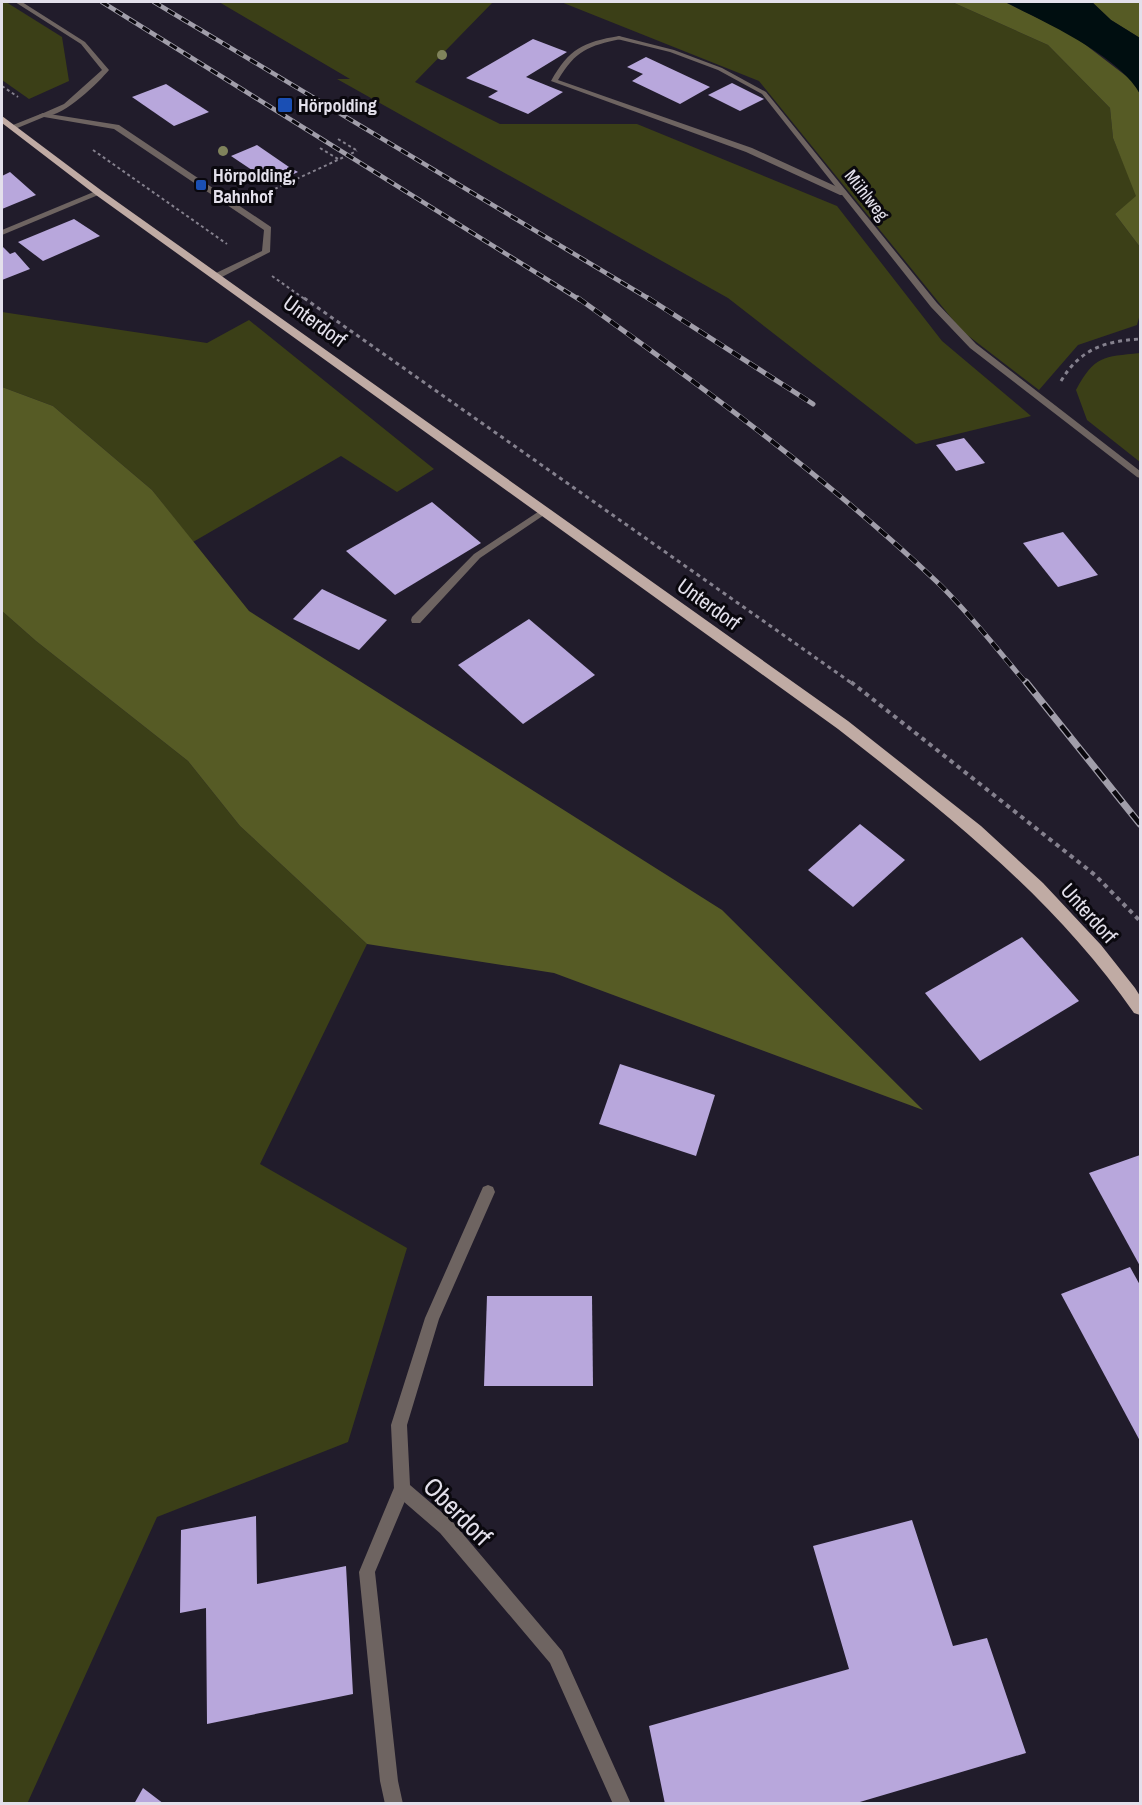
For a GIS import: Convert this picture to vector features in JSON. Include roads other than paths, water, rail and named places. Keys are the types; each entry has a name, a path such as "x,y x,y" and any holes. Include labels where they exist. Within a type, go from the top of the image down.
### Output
{"main road":[{"name":"Unterdorf","path":"2,119 99,193 833,718 931,793 1042,893 1095,949 1140,1008"}],"street":[{"path":"12,127 67,106 106,70 83,43 18,2"},
{"name":"Mühlweg","path":"843,193 749,150 554,81 564,64 589,42 619,38 672,51 720,69 764,93 934,305 966,338 1063,417 1140,475"},
{"path":"43,115 116,127 268,229 266,252 218,276"},
{"path":"2,233 99,193"},
{"path":"416,620 477,556 544,511"},
{"name":"Oberdorf","path":"488,1192 432,1318 399,1425 402,1489 446,1527 556,1657 622,1803"},
{"path":"394,1803 389,1781 367,1572 402,1489"}],"railway":[{"path":"102,2 580,300"},
{"path":"154,2 651,300"},
{"path":"578,298 716,399 851,505 948,593 1027,684"},
{"path":"648,298 813,404"},
{"path":"1026,682 1140,824"}],"place":[{"name":"Hörpolding","path":"285,105"},
{"name":"Hörpolding, Bahnhof","path":"201,185"}]}
